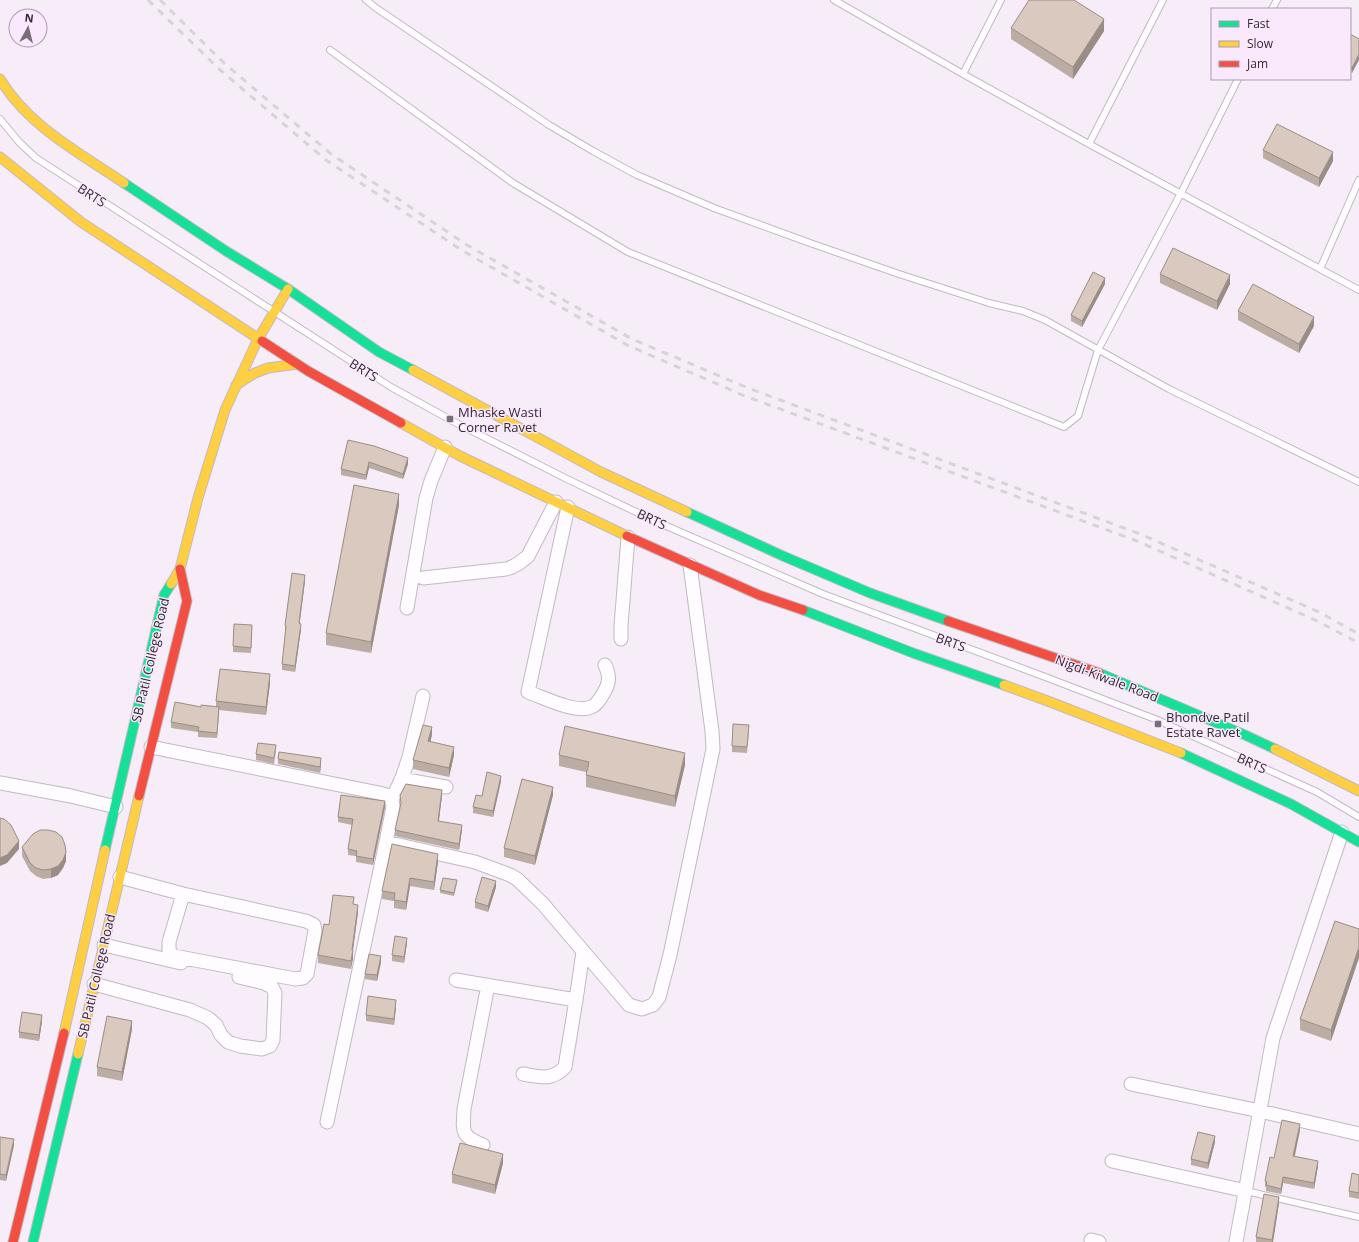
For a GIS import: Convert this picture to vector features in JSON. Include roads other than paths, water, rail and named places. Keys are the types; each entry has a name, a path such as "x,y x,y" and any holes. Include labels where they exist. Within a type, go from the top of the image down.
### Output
{"main road":[{"name":"Nigdi-Kiwale Road","path":"0,80 10,94 38,124 77,152 226,251 288,289 379,352 601,472 783,556 870,593 965,628 1094,671 1245,735 1312,766 1359,791"},
{"path":"0,157 81,222 258,339 297,364 444,447 628,537 759,595 820,616 921,656 1053,703 1182,754 1291,804 1359,842"},
{"path":"180,569 198,498 225,410 258,339 288,289"},
{"path":"236,385 255,372 268,368 297,364"},
{"name":"SB Patil College Road","path":"33,1242 187,601 180,569"},
{"name":"SB Patil College Road","path":"13,1242 62,1041 164,595 180,569"}],"street":[{"path":"407,608 426,498 430,481 444,447"},
{"path":"423,578 514,567 528,556 556,502"},
{"path":"568,507 528,692 572,707 586,709 593,707 599,701 607,687 609,674 605,665"},
{"path":"621,639 628,537"},
{"path":"386,842 475,862 510,875 526,887 543,904 629,1005 642,1009 653,1005 659,997 670,955 713,749 712,731 690,565"},
{"path":"327,1122 386,842 393,807 392,799 409,758 423,696"},
{"path":"151,747 379,793 392,799"},
{"path":"401,779 446,787"},
{"path":"0,782 116,806"},
{"path":"1236,1242 1273,1038 1342,832"},
{"path":"120,877 183,894 306,920 314,925 315,931 307,974 303,978 295,979 174,956 169,951 168,942 183,894"},
{"path":"94,984 190,1010 208,1018 216,1025 221,1035 228,1042 240,1046 262,1049 270,1046 273,1040 274,993 272,987 264,983 104,945"},
{"path":"523,1074 543,1078 558,1074 564,1067 583,952"},
{"path":"456,980 576,1000"},
{"path":"483,1145 467,1138 464,1133 463,1121 488,985"},
{"path":"1131,1084 1260,1111 1359,1134"},
{"path":"1112,1161 1246,1192"}],"lane":[{"path":"366,0 549,125 637,175 714,208 824,248 989,303 1023,311 1045,320 1169,389 1359,482"},
{"path":"834,0 1089,144 1359,290"},
{"path":"963,74 1001,0"},
{"path":"1089,144 1163,0"},
{"path":"330,50 513,183 628,252 1064,428 1078,416 1098,350 1181,193 1238,80"},
{"name":"BRTS","path":"0,119 19,142 36,158 391,387 460,425 655,522 822,594 1155,719 1317,792 1359,817"},
{"path":"1320,269 1359,180"},
{"path":"1246,1192 1359,1217"}],"railway":[{"path":"148,0 219,69 326,160 463,251 629,346 745,396 1137,541 1315,620 1359,643"},
{"path":"160,0 224,63 331,154 467,245 632,339 748,388 1140,534 1319,612 1359,634"}],"place":[{"name":"Mhaske Wasti Corner Ravet","path":"450,419"},
{"name":"Bhondve Patil Estate Ravet","path":"1158,724"}]}
